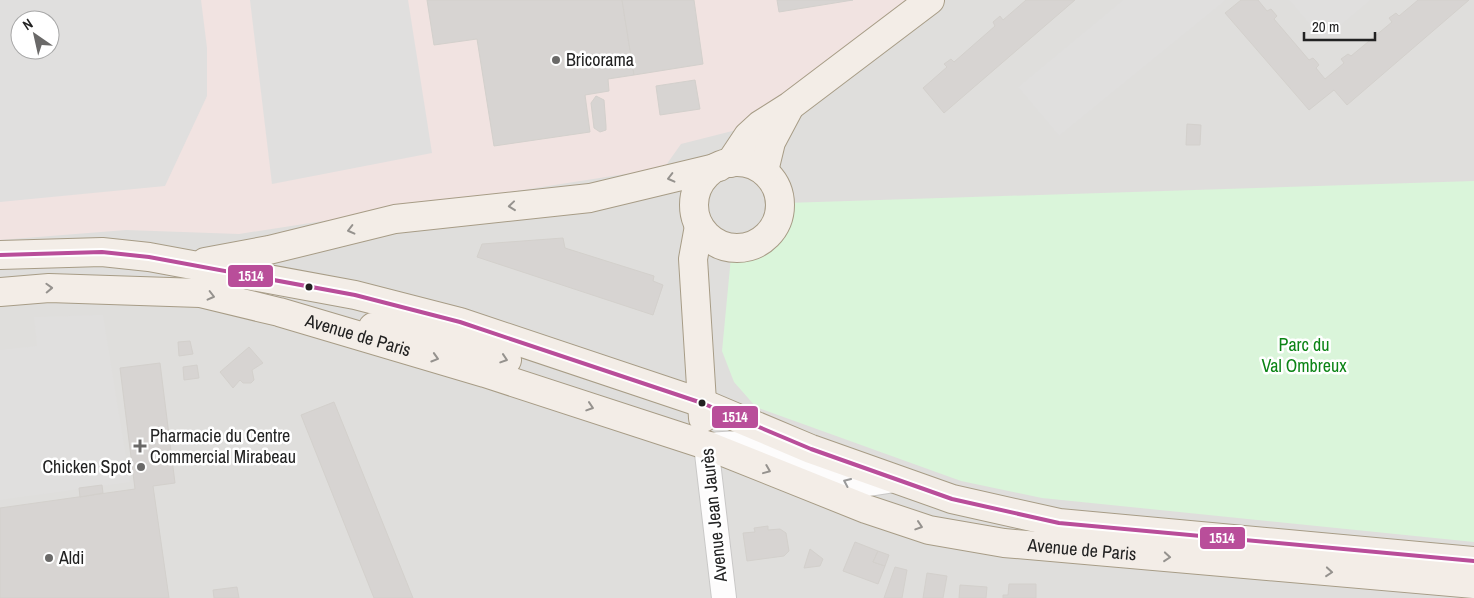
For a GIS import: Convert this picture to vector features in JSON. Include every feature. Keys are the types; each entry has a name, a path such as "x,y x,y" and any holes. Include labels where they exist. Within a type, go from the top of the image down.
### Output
{"main road":[{"path":"699,321 693,259 699,226 694,203 698,188 706,176 724,165 748,136 760,125 790,106 930,0"},
{"path":"764,171 771,142 790,106"},
{"path":"189,265 270,250 395,219 590,198 724,165 746,163 764,171 778,190 780,211 777,222 764,239 754,245 744,248 726,247 710,239 699,226"},
{"path":"699,321 714,268 726,247"},
{"name":"Avenue de Paris","path":"0,255 102,252 189,265 355,295 460,322 702,403 811,449 895,480 952,498 1059,523 1474,561"},
{"name":"Avenue de Paris","path":"0,292 49,288 200,293 320,323 485,373 706,445 866,510 929,530 1004,543 1461,588"},
{"name":"Avenue Jean Jaurès","path":"699,321 702,403 706,445"},
{"path":"320,323 416,330 664,412 702,403"}],"street":[{"name":"Avenue de Paris","path":"706,445 740,443 754,446 804,462 856,486 895,480"},
{"name":"Avenue Jean Jaurès","path":"706,445 724,598"}],"shaded area":[{"path":"0,0 1474,0 1474,598 0,598"},
{"path":"0,0 906,0 752,126 681,144 664,168 239,234 126,230 0,240"},
{"path":"0,0 201,0 207,48 207,96 165,186 0,202"},
{"path":"250,0 408,0 432,153 272,184"},
{"path":"1123,0 1226,0 1059,136 1018,87"},
{"path":"1289,0 1371,0 1323,40"},
{"path":"103,315 130,482 0,500 0,350 37,346 34,317"}],"green space":[{"name":"Parc du Val Ombreux","path":"1474,181 1474,542 1042,498 961,481 756,407 734,382 722,351 731,257 769,248 785,225 786,203"}],"building":[{"name":"Bricorama","path":"427,0 622,0 634,75 608,79 609,91 585,95 590,132 494,146 477,39 434,45"},
{"path":"622,0 694,0 703,64 634,75"},
{"path":"777,0 853,0 779,12"},
{"path":"1026,0 1075,0 944,113 923,88 947,67 944,64 951,59 954,62 995,26 993,22 1000,16 1003,20"},
{"path":"1241,0 1258,0 1267,11 1271,9 1277,16 1274,19 1309,60 1313,58 1316,61 1319,65 1316,68 1325,79 1344,63 1341,59 1348,54 1351,56 1392,22 1389,18 1396,13 1399,16 1418,0 1469,0 1347,105 1334,90 1309,110 1225,13"},
{"path":"695,80 700,109 660,115 656,86"},
{"path":"596,96 604,100 606,130 600,132 594,128 591,103"},
{"path":"1187,124 1201,125 1200,145 1186,145"},
{"path":"563,238 565,248 654,276 653,281 663,285 653,315 477,257 482,244"},
{"path":"190,341 193,354 179,356 178,342"},
{"path":"249,347 263,363 252,370 254,380 251,383 243,383 240,380 233,388 220,372"},
{"path":"160,363 175,483 153,486 169,598 0,598 0,508 135,489 120,368"},
{"path":"197,365 199,378 184,380 183,367"},
{"path":"334,402 413,598 374,598 301,415"},
{"path":"102,485 103,493 80,497 79,488"},
{"path":"768,526 768,530 780,529 786,533 789,551 784,556 747,561 743,533 755,532 754,528"},
{"path":"855,542 878,551 873,562 885,566 878,584 843,571"},
{"path":"810,549 823,559 820,566 804,568"},
{"path":"878,551 889,555 885,566 873,562"},
{"path":"895,567 907,570 902,598 884,598"},
{"path":"927,573 947,576 943,598 923,598"},
{"path":"1009,584 1036,584 1036,598 1003,598 1003,595 1008,595"},
{"path":"960,585 987,587 986,598 959,598"},
{"path":"237,587 239,598 214,598 213,590"}],"transit line":[{"name":"1514","path":"0,255 102,252 149,257 355,295 460,322 702,403 811,449 952,499 1059,523 1474,561"}],"place":[{"name":"Bricorama","path":"556,60"},
{"name":"Pharmacie du Centre Commercial Mirabeau","path":"140,446"},
{"name":"Chicken Spot","path":"141,467"},
{"name":"Aldi","path":"49,558"}]}
